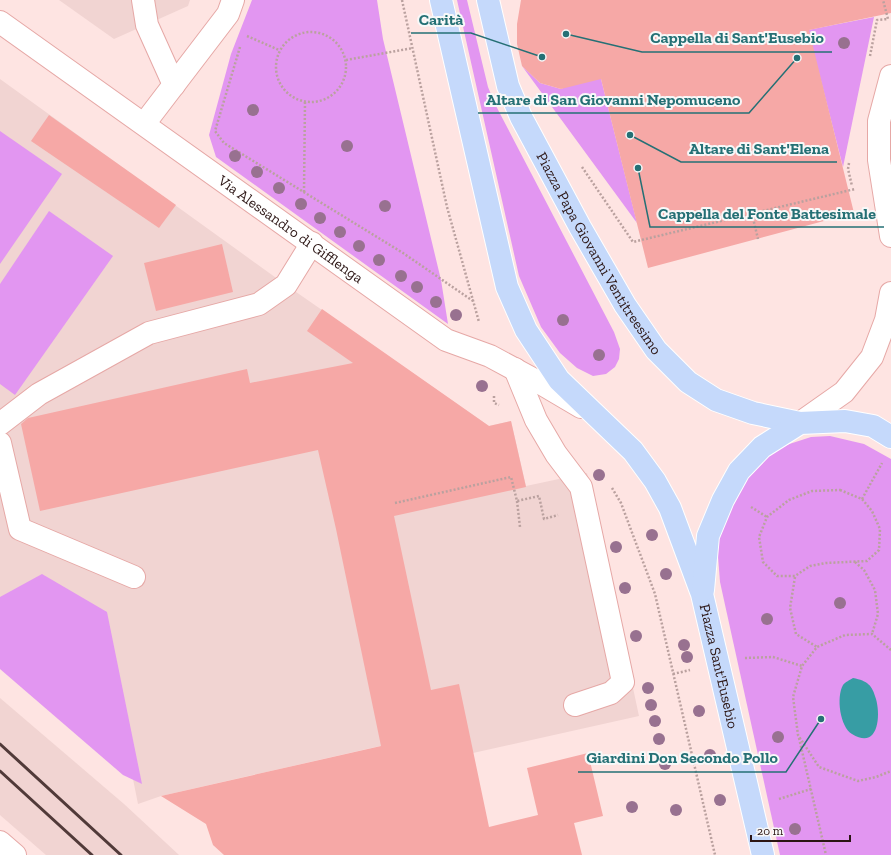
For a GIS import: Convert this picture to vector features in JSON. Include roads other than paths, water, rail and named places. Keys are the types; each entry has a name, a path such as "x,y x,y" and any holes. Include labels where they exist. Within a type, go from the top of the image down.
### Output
{"main road":[{"path":"441,0 508,287 526,330 559,380 594,415"},
{"name":"Piazza Papa Giovanni Ventitreesimo","path":"488,0 508,86 521,117 580,227 625,305 656,350 688,382 716,400 753,412 800,423"},
{"name":"Piazza Sant'Eusebio","path":"594,415 633,451 655,480 670,508 702,594 762,855"},
{"name":"Piazza Sant'Eusebio","path":"702,594 708,536 726,494 739,471 762,447 800,423 845,421 873,426 891,437"}],"street":[{"path":"143,0 147,25 174,85"},
{"path":"144,124 228,14 233,0"},
{"name":"Via Alessandro di Gifflenga","path":"0,22 446,340 490,356 594,415"},
{"path":"891,76 879,120 879,160 891,236"},
{"path":"0,424 39,394 149,333 259,304 286,285 312,243"},
{"name":"Piazza Sant'Eusebio","path":"800,423 844,392 872,357 886,320 891,293"},
{"path":"515,369 536,420 556,454 581,487 623,682 612,693 575,705"},
{"path":"0,443 20,529 134,577"},
{"path":"0,842 15,855"}],"water":[{"path":"853,678 869,684 876,699 878,714 876,729 872,735 867,738 861,738 852,734 848,730 842,719 840,711 841,690 846,682"}],"railway":[{"path":"0,744 121,855"},
{"path":"0,771 92,855"}],"place":[{"name":"Cappella di Sant'Eusebio","path":"566,34"},
{"name":"Carità","path":"542,57"},
{"name":"Altare di San Giovanni Nepomuceno","path":"797,58"},
{"name":"Altare di Sant'Elena","path":"630,135"},
{"name":"Cappella del Fonte Battesimale","path":"638,168"},
{"name":"Giardini Don Secondo Pollo","path":"821,719"}]}
